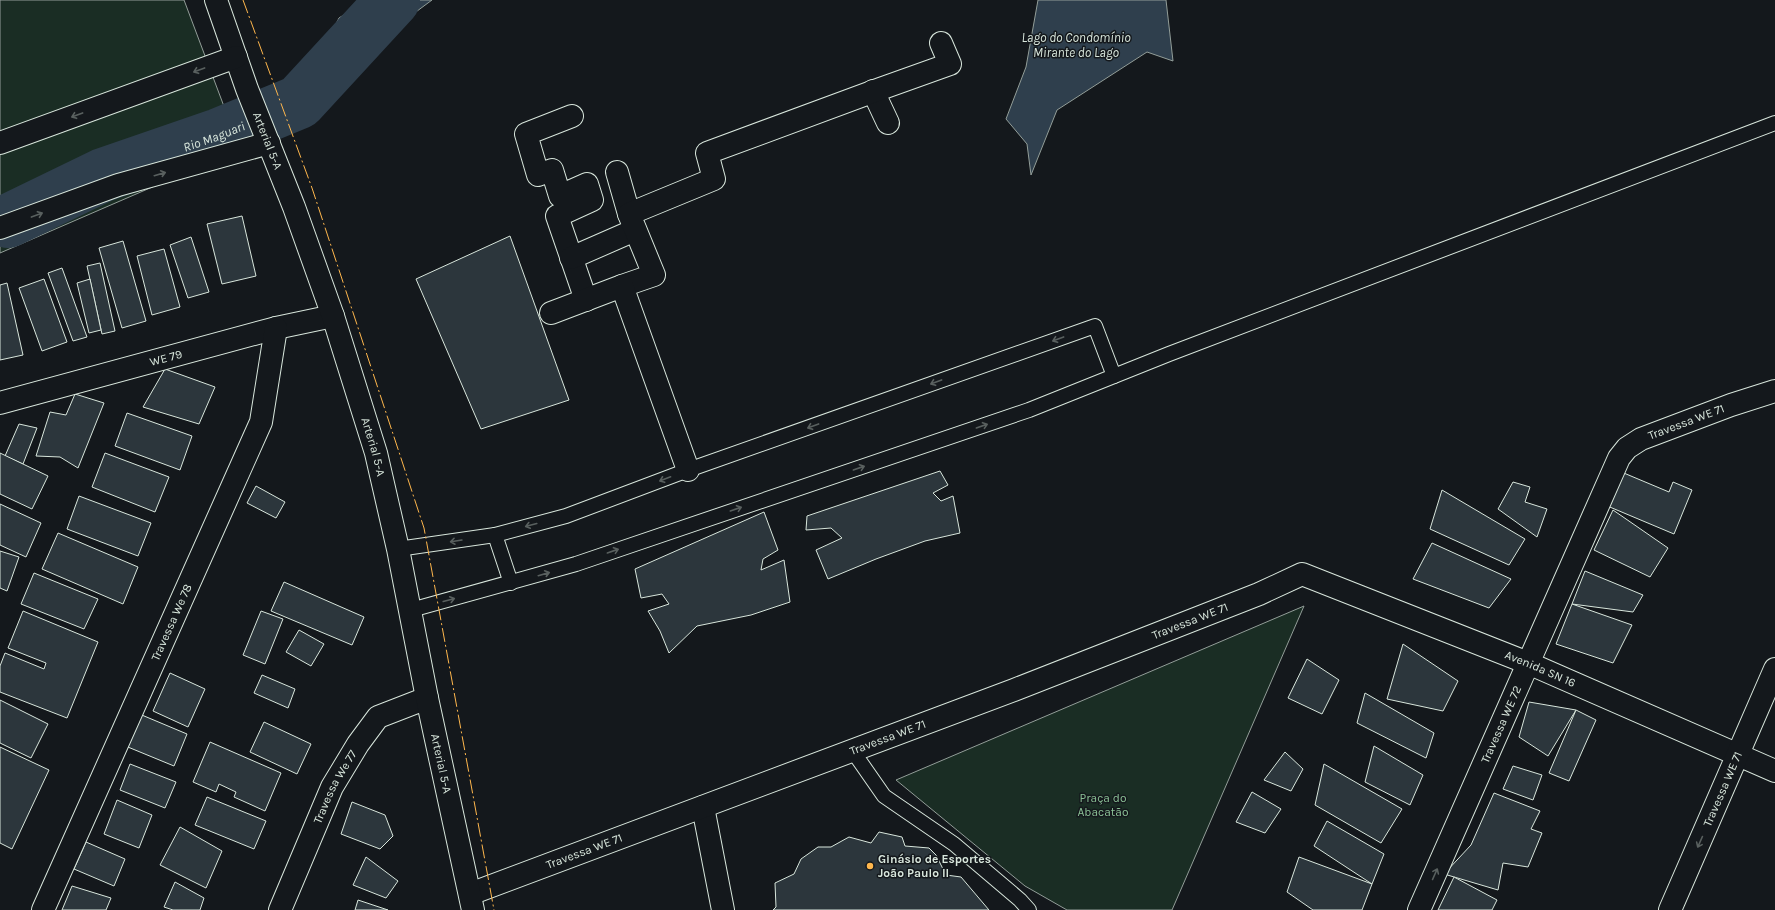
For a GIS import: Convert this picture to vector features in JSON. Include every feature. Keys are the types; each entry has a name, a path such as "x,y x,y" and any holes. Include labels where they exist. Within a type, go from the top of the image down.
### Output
{"street":[{"name":"Arterial 5-A","path":"216,0 247,89 294,207 333,316 376,453 411,610 427,698 471,902"},
{"path":"571,258 632,222 714,179 707,153 950,64 941,43"},
{"path":"0,143 236,57"},
{"path":"873,91 888,123"},
{"path":"572,116 526,134 538,175 552,170 560,196 587,184 592,200 557,216 586,300"},
{"path":"0,228 118,185 269,143"},
{"path":"551,313 654,275 632,222 618,172"},
{"path":"622,286 688,470"},
{"name":"WE 79","path":"0,403 276,328 333,316"},
{"name":"Travessa We 78","path":"43,910 261,422 276,328"},
{"name":"Travessa WE 71","path":"1611,472 1627,448 1642,439 1731,405 1775,391"},
{"name":"Travessa WE 72","path":"1419,910 1611,472"},
{"name":"Travessa WE 71","path":"471,902 703,807 1088,661 1258,594 1302,574"},
{"name":"Avenida SN 16","path":"1302,574 1528,663 1775,771"},
{"name":"Travessa WE 71","path":"1670,910 1739,756 1775,669"},
{"name":"Travessa We 77","path":"280,910 332,788 358,744 378,717 427,698"},
{"path":"703,807 723,910"}],"lane":[{"path":"411,610 576,564 1021,413 1775,123"},
{"path":"398,549 495,535 566,516 688,470 1095,326 1114,376"},
{"path":"495,535 511,583"},
{"path":"852,750 884,796 954,844 1020,900 1029,910"}],"green space":[{"path":"0,0 184,0 240,149 0,253"},
{"name":"Praça do Abacatão","path":"1304,606 1172,910 1067,910 1025,886 896,780"}],"water":[{"path":"367,0 432,0 355,57 331,68 324,48 339,18"},
{"name":"Lago do Condomínio Mirante do Lago","path":"1038,0 1166,0 1173,61 1147,52 1057,110 1031,175 1027,144 1006,119 1026,67"}],"building":[{"path":"242,216 256,276 222,284 207,224"},
{"path":"510,236 569,400 481,429 416,279"},
{"path":"191,237 209,292 188,298 170,245"},
{"path":"123,241 146,321 122,328 99,248"},
{"path":"164,249 180,307 152,315 137,256"},
{"path":"100,263 115,331 102,334 87,266"},
{"path":"62,268 87,337 73,341 48,273"},
{"path":"44,279 67,342 42,351 19,288"},
{"path":"90,279 101,330 89,333 77,283"},
{"path":"7,283 23,355 0,360 0,285"},
{"path":"165,369 215,387 199,424 143,407"},
{"path":"75,394 104,403 78,468 60,457 36,456 50,412 66,415"},
{"path":"127,413 192,436 180,470 115,446"},
{"path":"19,424 37,428 23,464 5,456"},
{"path":"0,453 48,476 32,509 0,494"},
{"path":"105,453 169,477 155,512 92,487"},
{"path":"940,471 948,485 933,493 941,501 953,496 960,533 925,541 828,579 816,550 842,538 831,528 806,530 807,516"},
{"path":"1619,471 1669,492 1673,482 1692,490 1674,534 1605,505"},
{"path":"1513,482 1530,487 1525,502 1547,509 1537,537 1498,509"},
{"path":"256,486 285,502 276,518 247,503"},
{"path":"1442,490 1525,539 1509,565 1430,529"},
{"path":"79,496 151,523 138,556 67,529"},
{"path":"0,504 41,523 26,557 0,545"},
{"path":"1613,510 1668,548 1650,577 1594,550"},
{"path":"764,512 778,550 763,559 761,570 784,560 790,602 751,615 697,626 669,653 660,631 648,611 669,604 662,594 641,598 635,569"},
{"path":"58,533 138,567 123,604 42,569"},
{"path":"1432,543 1511,579 1489,608 1413,579"},
{"path":"0,551 19,557 7,591 0,588"},
{"path":"1585,571 1643,595 1633,612 1572,604"},
{"path":"34,573 98,599 84,629 21,604"},
{"path":"284,582 364,617 352,645 271,611"},
{"path":"1572,604 1632,625 1613,663 1556,644"},
{"path":"23,611 98,642 67,718 0,692 0,666 5,653 44,669 46,663 8,648"},
{"path":"261,611 283,619 265,664 243,655"},
{"path":"299,630 324,644 311,666 286,652"},
{"path":"1403,644 1458,681 1443,711 1387,699"},
{"path":"1307,659 1339,680 1322,714 1288,698"},
{"path":"170,673 205,689 188,727 153,711"},
{"path":"262,675 295,689 288,708 254,693"},
{"path":"1365,693 1434,733 1426,758 1357,723"},
{"path":"0,700 48,724 31,758 0,743"},
{"path":"1529,702 1576,710 1548,756 1519,737"},
{"path":"1576,710 1596,720 1569,781 1549,773"},
{"path":"137,713 187,734 174,766 123,745"},
{"path":"264,722 311,744 297,774 250,752"},
{"path":"210,742 281,773 265,811 234,797 236,792 219,784 216,792 193,782"},
{"path":"1374,746 1423,775 1410,805 1365,782"},
{"path":"0,747 49,770 12,849 0,843"},
{"path":"1285,752 1303,769 1291,791 1264,780"},
{"path":"130,764 176,782 165,808 120,790"},
{"path":"1324,764 1402,809 1381,843 1315,805"},
{"path":"1513,766 1542,775 1533,800 1503,789"},
{"path":"1252,792 1281,809 1265,833 1236,822"},
{"path":"1494,793 1540,811 1531,829 1542,833 1528,867 1503,863 1498,890 1444,874 1471,845"},
{"path":"207,797 266,821 254,849 195,825"},
{"path":"117,800 152,815 139,848 104,834"},
{"path":"352,802 385,815 393,836 380,849 341,834"},
{"path":"1327,821 1384,854 1372,884 1314,846"},
{"path":"180,827 222,851 206,888 160,865"},
{"name":"Ginásio de Esportes João Paulo II","path":"879,832 902,837 905,846 929,848 936,855 946,875 961,877 989,910 773,910 776,907 775,883 794,874 801,859 818,847 831,847 849,837 871,843"},
{"path":"86,842 125,859 114,886 74,869"},
{"path":"366,857 398,881 386,898 353,885"},
{"path":"1299,857 1372,884 1362,910 1313,910 1287,892"},
{"path":"1454,877 1497,900 1492,910 1438,910"},
{"path":"175,882 204,898 200,910 173,910 164,907"},
{"path":"72,886 111,898 106,910 62,910"},
{"path":"358,900 388,910 355,910"}],"waterway":[{"name":"Rio Maguari","path":"8,221 103,175 219,135 299,102 393,0"}],"power":[{"path":"243,0 312,188 424,528 494,910"}],"place":[{"name":"Ginásio de Esportes João Paulo II","path":"870,866"}]}
